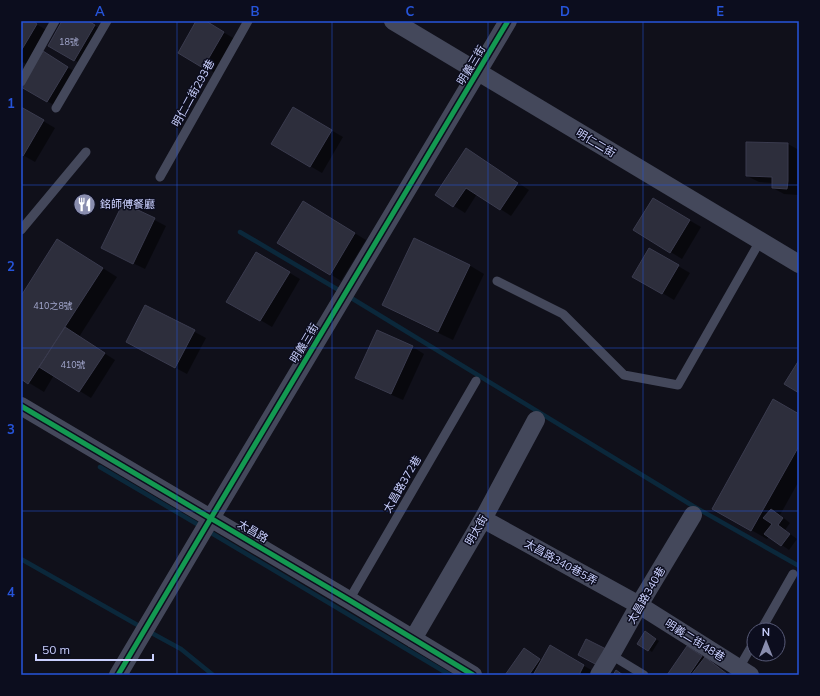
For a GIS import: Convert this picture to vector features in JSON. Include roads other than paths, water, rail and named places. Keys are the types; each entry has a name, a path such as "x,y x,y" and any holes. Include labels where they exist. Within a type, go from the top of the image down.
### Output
{"street":[{"name":"明仁二街","path":"394,21 799,264"},
{"name":"明義三街","path":"118,675 508,21"},
{"name":"太昌路","path":"21,406 473,675"},
{"name":"明太街","path":"413,639 483,520 536,420"},
{"name":"太昌路340巷","path":"599,675 693,515"},
{"name":"太昌路340巷5弄","path":"483,520 639,605"},
{"name":"明義二街48巷","path":"639,605 745,672"}],"lane":[{"path":"21,82 55,21"},
{"path":"56,108 107,21"},
{"name":"明仁二街293巷","path":"160,177 248,21"},
{"path":"21,230 86,152"},
{"path":"497,281 563,314 624,375 678,385 760,241"},
{"name":"太昌路372巷","path":"349,600 476,381"},
{"path":"766,622 793,574"},
{"path":"611,655 644,675"},
{"path":"745,672 748,662"}],"waterway":[{"path":"240,232 342,292"},
{"path":"348,296 693,506 799,566"},
{"path":"100,467 202,527"},
{"path":"208,531 450,675"},
{"path":"21,559 141,627"},
{"path":"148,631 181,649 213,675"}],"place":[{"name":"銘師傅餐廳","path":"84,204"}]}
